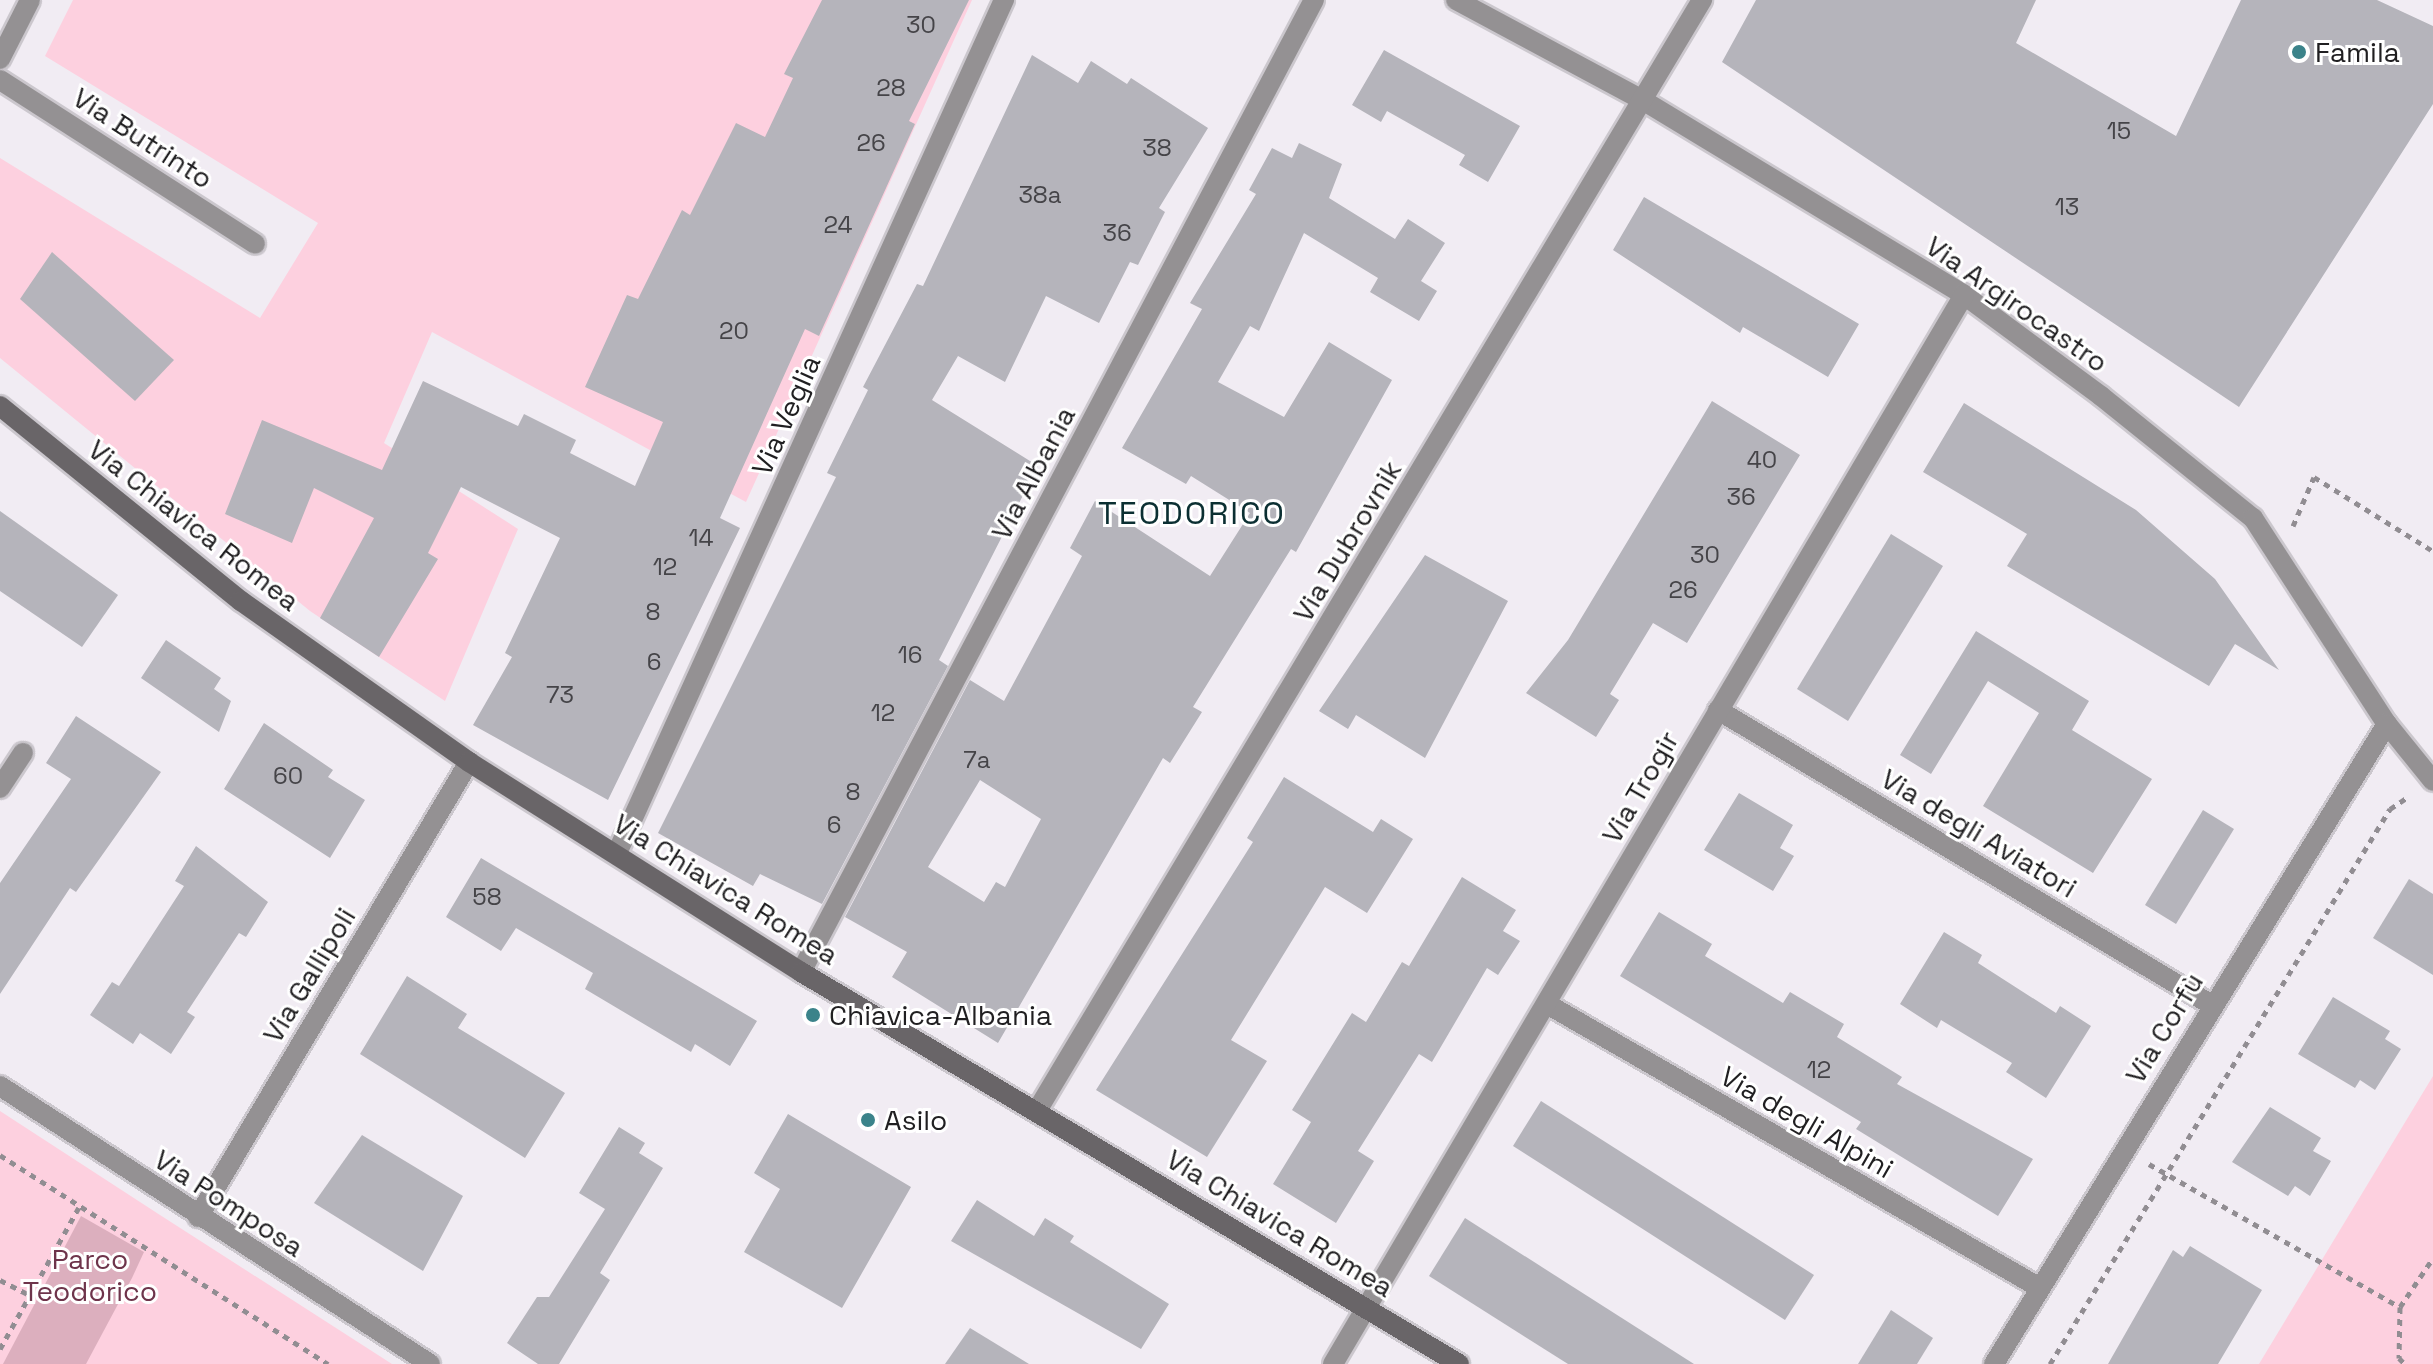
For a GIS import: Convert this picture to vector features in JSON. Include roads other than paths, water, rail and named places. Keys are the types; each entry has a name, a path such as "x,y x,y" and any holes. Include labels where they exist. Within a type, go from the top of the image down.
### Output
{"street":[{"path":"0,59 5,33 30,0"},
{"name":"Via Veglia","path":"617,853 1004,0"},
{"name":"Via Albania","path":"801,972 1314,0"},
{"name":"Via Argirocastro","path":"1456,0 1644,101 1964,295 2253,518 2387,724 2433,781"},
{"name":"Via Dubrovnik","path":"1038,1109 1702,0"},
{"name":"Via Butrinto","path":"0,80 255,244"},
{"name":"Via Trogir","path":"1333,1364 1964,295"},
{"name":"Via Chiavica Romea","path":"0,406 241,601 469,762 801,972 1038,1109 1459,1364"},
{"name":"Via degli Aviatori","path":"1718,710 2210,1004"},
{"name":"Via Corfù","path":"1994,1364 2210,1004 2387,724"},
{"path":"0,788 23,753"},
{"name":"Via Gallipoli","path":"198,1217 469,762"},
{"name":"Via degli Alpini","path":"1547,1004 2040,1288"},
{"name":"Via Pomposa","path":"0,1086 198,1217 430,1364"}],"place":[{"name":"Famila","path":"2299,52"},
{"name":"Chiavica-Albania","path":"813,1015"},
{"name":"Asilo","path":"868,1120"}],"district":[{"name":"TEODORICO","path":"1192,513"}],"park label":[{"name":"Parco Teodorico","path":"90,1275"}]}
